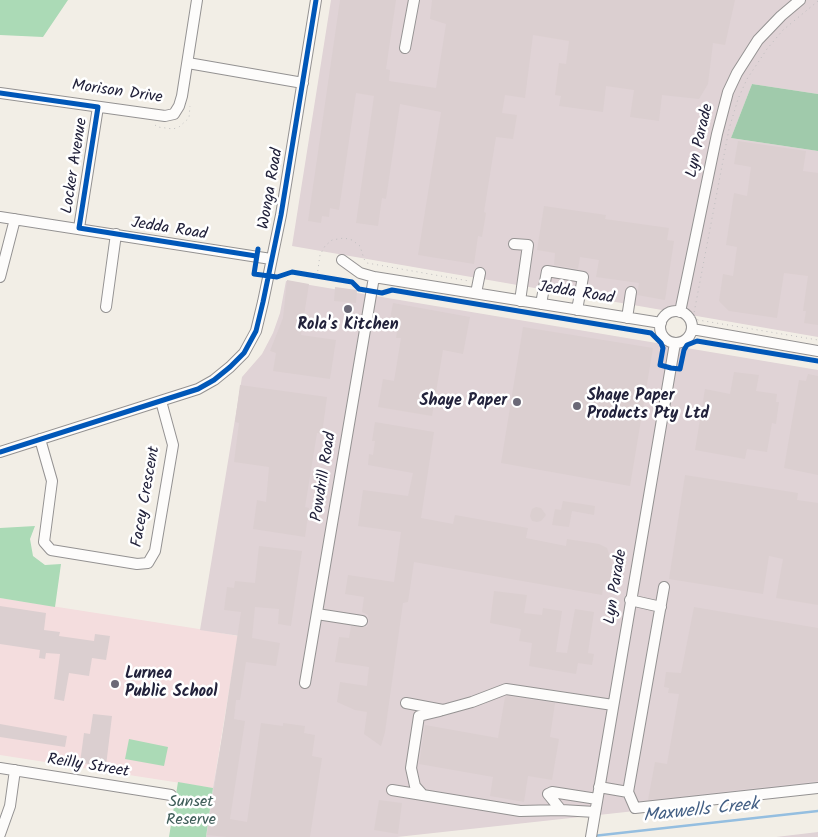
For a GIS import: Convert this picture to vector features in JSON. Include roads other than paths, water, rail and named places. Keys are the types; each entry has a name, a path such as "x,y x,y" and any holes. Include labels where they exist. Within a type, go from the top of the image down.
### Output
{"street":[{"name":"Morison Drive","path":"0,93 165,116 174,114 182,96 196,0"},
{"name":"Wonga Road","path":"0,452 198,389 214,380 244,353 256,331 264,302 316,0"},
{"path":"405,48 414,0"},
{"name":"Lyn Parade","path":"680,312 717,134 728,92 737,73 758,40 797,1"},
{"path":"188,63 303,83"},
{"name":"Locker Avenue","path":"79,228 98,107"},
{"name":"Jedda Road","path":"0,217 271,259"},
{"path":"0,278 16,219"},
{"path":"106,307 116,234"},
{"path":"514,244 528,245 520,300"},
{"name":"Jedda Road","path":"342,260 360,273 374,277 661,324"},
{"path":"541,304 547,271 583,277 577,310"},
{"name":"Powdrill Road","path":"306,683 374,277"},
{"path":"476,293 479,278"},
{"path":"626,318 631,292"},
{"path":"670,312 680,312 684,313 690,320 692,329 688,338 675,343 665,338 661,324 670,312"},
{"path":"692,329 818,351"},
{"name":"Lyn Parade","path":"591,837 675,343"},
{"name":"Facey Crescent","path":"40,439 52,481 44,542 51,550 137,564 148,563 155,551 172,445 161,402"},
{"path":"664,587 628,792 635,808 818,788"},
{"path":"630,600 661,607"},
{"path":"317,614 362,621"},
{"path":"423,795 415,786 411,768 420,716 472,702 506,689 613,705"},
{"path":"406,703 443,710"},
{"name":"Reilly Street","path":"0,768 171,795"},
{"path":"0,834 10,806 15,770"},
{"path":"599,787 628,792"},
{"path":"392,790 520,812 561,810 595,816"},
{"path":"561,810 548,794 552,792 597,799"}],"waterway":[{"name":"Maxwells Creek","path":"593,836 818,811"}],"place":[{"name":"Rola's Kitchen","path":"348,309"},
{"name":"Shaye Paper","path":"517,402"},
{"name":"Shaye Paper Products Pty Ltd","path":"577,406"},
{"name":"Lurnea Public School","path":"115,684"}],"park label":[{"name":"Sunset Reserve","path":"191,812"}]}
